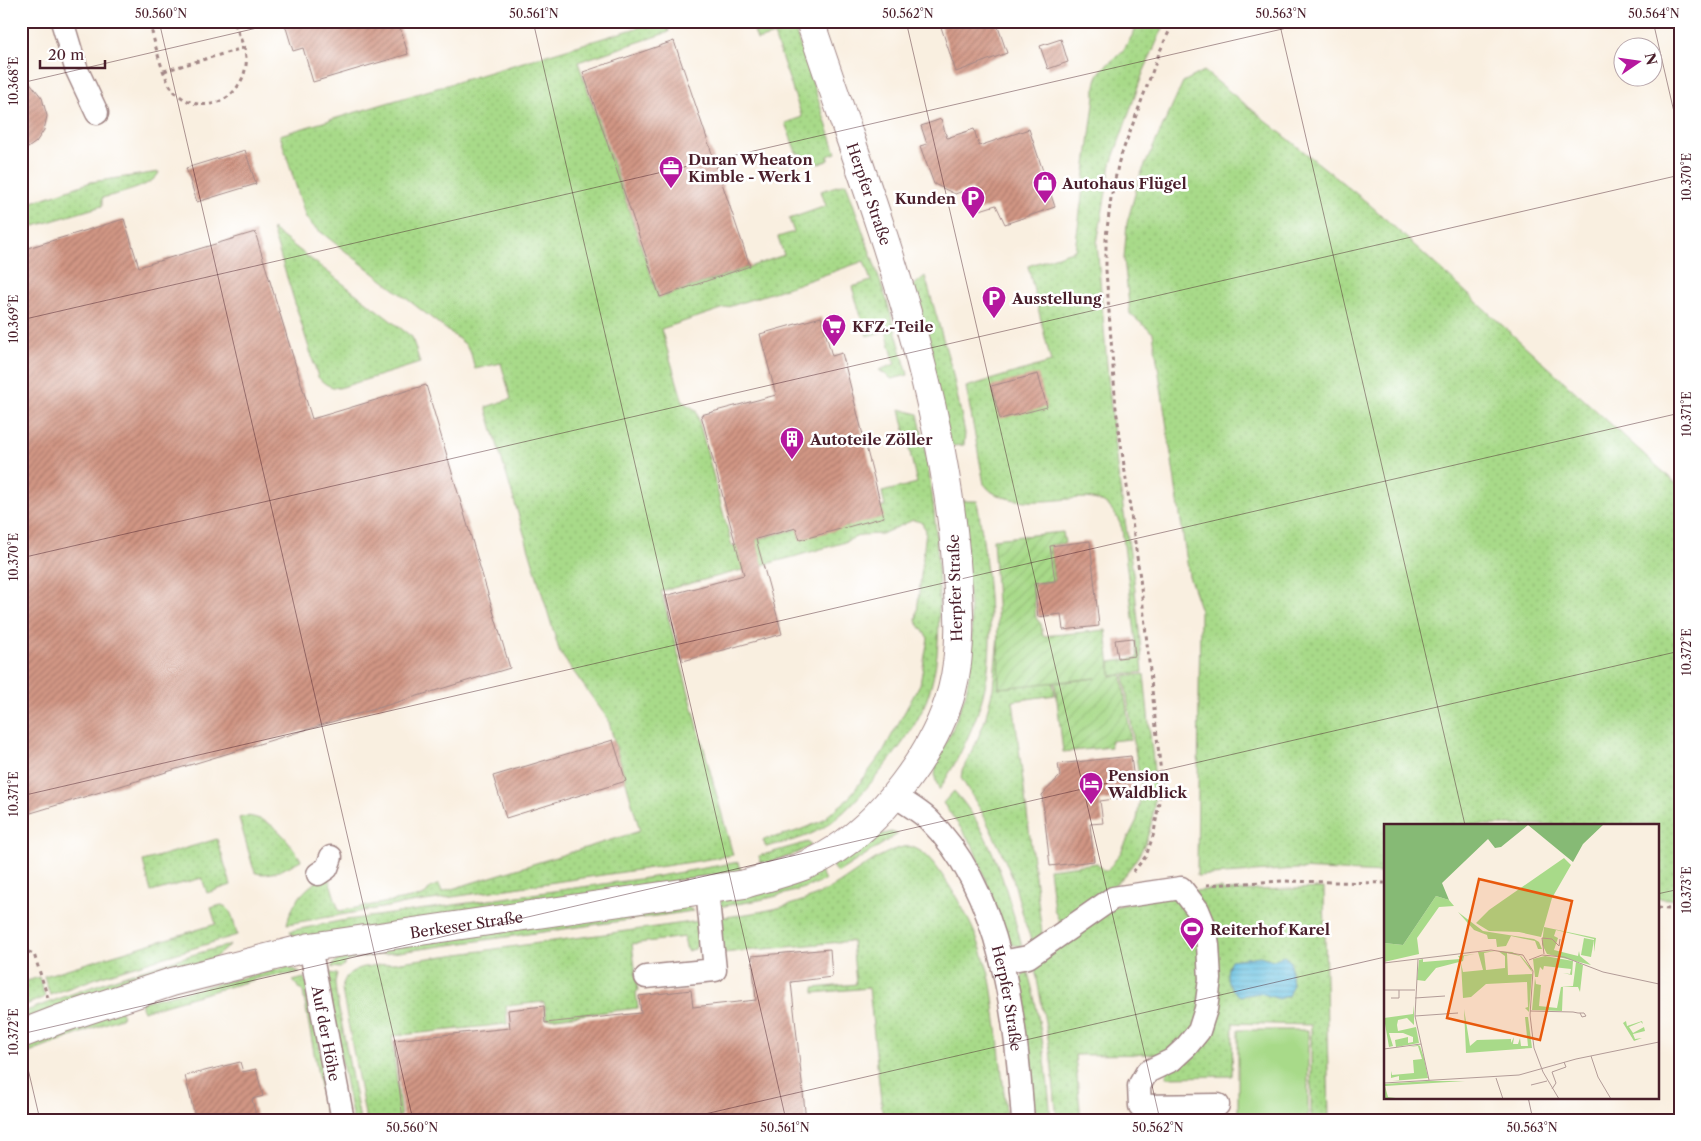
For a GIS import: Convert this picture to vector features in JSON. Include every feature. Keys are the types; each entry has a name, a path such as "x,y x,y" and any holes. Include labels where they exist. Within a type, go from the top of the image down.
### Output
{"main road":[{"name":"Herpfer Straße","path":"810,21 896,274 914,333 937,428 953,528 959,626 957,660 952,689 943,716 920,760 894,795"},
{"name":"Berkeser Straße","path":"21,1034 94,1007 172,982 310,947 745,884 774,876 822,858 860,832 894,795"}],"street":[{"path":"62,21 76,68 97,113"},
{"name":"Herpfer Straße","path":"894,795 927,819 947,842 963,865 987,915 1002,962 1015,1042 1023,1120"},
{"path":"318,874 327,868 331,856"},
{"path":"1002,962 1028,957 1113,898 1181,888 1198,910 1205,927 1210,979 1206,1009 1199,1031 1186,1047 1172,1060 1147,1072 1139,1086 1140,1106 1218,1105"},
{"path":"646,977 715,970 707,890"},
{"name":"Auf der Höhe","path":"310,947 343,1120"}],"path":[{"path":"158,21 150,24 164,71 174,91 184,99 206,105 227,99 240,82 246,63 234,21"},
{"path":"1113,898 1146,856 1158,817 1162,783 1140,578 1116,409 1106,270 1106,237 1111,198 1119,161 1160,51 1174,21"},
{"path":"164,71 243,48"},
{"path":"1181,888 1282,881 1384,883"},
{"path":"1658,908 1680,910"},
{"path":"21,949 34,954 49,1000"}],"green space":[{"path":"660,21 673,21 667,23 669,32 578,62 659,298 784,255 778,237 794,232 789,219 826,206 821,191 846,183 887,301 908,375 892,379 879,370 895,364 886,331 867,336 852,287 871,281 864,261 661,329 683,402 696,410 732,546 885,506 882,492 917,483 900,409 918,414 934,509 939,582 937,653 934,676 927,699 917,720 897,750 847,809 813,833 766,847 763,840 794,832 820,822 847,800 881,755 920,684 928,638 916,621 926,530 921,522 913,520 882,534 861,535 842,543 793,557 661,591 733,855 411,903 287,924 297,901 307,889 320,879 328,876 339,911 422,896 430,888 439,884 442,892 640,831 608,719 560,653 486,407 511,399 501,363 475,369 470,350 465,344 313,226 306,218 280,135"},
{"path":"751,21 792,21 836,153 828,156 829,160 819,164 796,152 785,123 802,117 774,35 757,40"},
{"path":"1140,21 1166,21 1143,73 1111,164 1097,243 1117,467 1134,580 1143,672 1111,676 1110,662 1138,658 1122,529 1116,515 1108,506 1099,501 1089,499 1023,501 1009,499 991,491 984,484 966,387 1051,362 1028,266 1075,250 1096,79 1099,73 1124,49"},
{"path":"1204,71 1369,204 1680,487 1680,900 1658,898 1658,824 1384,824 1384,873 1296,869 1197,876 1200,608 1189,576 1153,333 1130,314 1124,259 1127,223 1140,176 1183,82"},
{"path":"159,172 150,182 142,186 102,198 102,206 21,230 21,206 91,182"},
{"path":"272,229 412,337 420,363 339,388 322,382 318,377"},
{"path":"925,276 952,370 965,433 964,445 951,446 912,287"},
{"path":"961,501 977,501 989,592 989,661 979,710 961,752 939,790 935,778 936,762 952,730 966,693 969,675 972,634"},
{"path":"1063,532 1065,543 1050,545 1054,581 1033,583 1036,618 1041,624 1043,636 1106,630 1111,676 1122,675 1131,739 1110,741 1111,747 1063,752 1055,683 1096,678 999,688 993,539"},
{"path":"998,636 999,688 1053,682 1055,695 1013,701 1042,933 1039,939 1032,942 1013,879 1001,851 982,812 961,778 962,771 985,720 993,688"},
{"path":"1144,674 1155,790 1152,820 1148,835 1142,850 1118,882 1100,898 1061,925 1054,909 1049,869 1097,863 1104,870 1108,870 1121,852 1137,820 1141,789 1124,676"},
{"path":"954,791 968,808 989,845 1005,885 1022,947 1005,943 997,910 972,844 943,803"},
{"path":"247,816 265,821 279,831 301,860 268,874 256,873 239,818"},
{"path":"891,832 898,834 837,873 832,866 875,836"},
{"path":"217,839 231,885 207,893 202,878 151,892 143,861"},
{"path":"808,842 811,846 790,856 761,865 759,856"},
{"path":"908,846 919,850 937,868 964,911 980,947 988,971 992,992 1007,1120 883,1120 869,988 814,993 814,988 856,984 852,941 722,953 717,918 761,912 817,895 888,852"},
{"path":"739,862 741,871 295,939 290,931 340,921 653,877"},
{"path":"821,872 825,880 798,890 759,900 717,907 724,897"},
{"path":"1222,888 1223,891 1324,888 1329,1120 1311,1120 1311,1025 1233,1023 1232,1076 1167,1077 1165,1054 1075,1055 1081,1120 1057,1120 1050,1049 1034,963 1114,907 1168,894"},
{"path":"683,904 693,911 356,958 340,968 331,967 344,953"},
{"path":"221,905 225,906 231,913 237,935 102,976 50,995 44,976 216,924 211,908"},
{"path":"699,921 700,937 695,949 687,951 684,937 632,944 638,991 636,992 638,1008 547,1019 544,1002 506,1006 507,1024 392,1036 401,1120 366,1120 342,990 346,977 351,972 364,967"},
{"path":"230,945 214,958 21,1023 21,1013 47,1003 151,967"},
{"path":"288,967 300,972 260,978 143,1011 141,1002"},
{"path":"1027,969 1043,1044 1051,1120 1032,1120 1017,985"},
{"path":"329,973 337,974 335,982 336,994 360,1120 353,1120 327,984"},
{"path":"39,977 45,997 21,1007 21,983"},
{"path":"304,978 308,985 332,1111 325,1113 303,992 293,981"},
{"path":"120,1009 123,1017 21,1056 21,1047"},
{"path":"1238,1030 1308,1030 1308,1120 1238,1120"}],"water":[{"path":"1260,956 1273,960 1284,956 1290,961 1292,986 1288,996 1279,999 1260,993 1240,996 1229,984 1227,971 1231,960"}],"building":[{"path":"284,21 398,21 408,54 313,82 303,48 293,51"},
{"path":"939,21 996,21 1007,53 956,72"},
{"path":"1061,39 1068,62 1048,69 1040,46"},
{"path":"674,41 750,266 660,297 583,72"},
{"path":"21,71 42,98 47,116 44,130 36,142 21,153"},
{"path":"941,119 947,138 974,129 979,146 1029,129 1055,207 1005,224 996,205 980,210 972,188 955,194 934,184 920,146 927,144 921,126"},
{"path":"245,150 256,184 197,202 186,168"},
{"path":"124,219 139,267 255,232 312,419 426,385 510,668 21,816 21,250"},
{"name":"Autoteile Zöller","path":"821,317 832,356 842,353 884,517 800,540 796,528 756,539 782,634 683,661 665,596 744,575 701,415 776,395 760,334"},
{"path":"1038,374 1047,407 1000,419 991,386"},
{"path":"1090,541 1099,626 1063,630 1061,614 1038,617 1034,584 1055,581 1050,546"},
{"path":"1133,638 1135,656 1118,658 1115,640"},
{"path":"613,740 626,781 506,818 493,776"},
{"path":"1131,756 1136,796 1100,801 1103,823 1090,824 1094,861 1050,866 1042,795 1060,776 1058,764"},
{"path":"830,949 832,977 791,982 806,1120 403,1120 394,1040 510,1028 508,1010 544,1006 545,1023 641,1013 639,996 691,990 693,1007 756,1000 752,956"},
{"path":"240,1062 243,1072 256,1069 263,1096 252,1099 257,1120 196,1120 185,1076"}],"place":[{"name":"Duran Wheaton Kimble - Werk 1","path":"671,189"},
{"name":"Autohaus Flügel","path":"1045,204"},
{"name":"Kunden","path":"973,219"},
{"name":"Ausstellung","path":"994,319"},
{"name":"KFZ.-Teile","path":"834,347"},
{"name":"Autoteile Zöller","path":"792,460"},
{"name":"Pension Waldblick","path":"1091,805"},
{"name":"Reiterhof Karel","path":"1192,950"}]}
